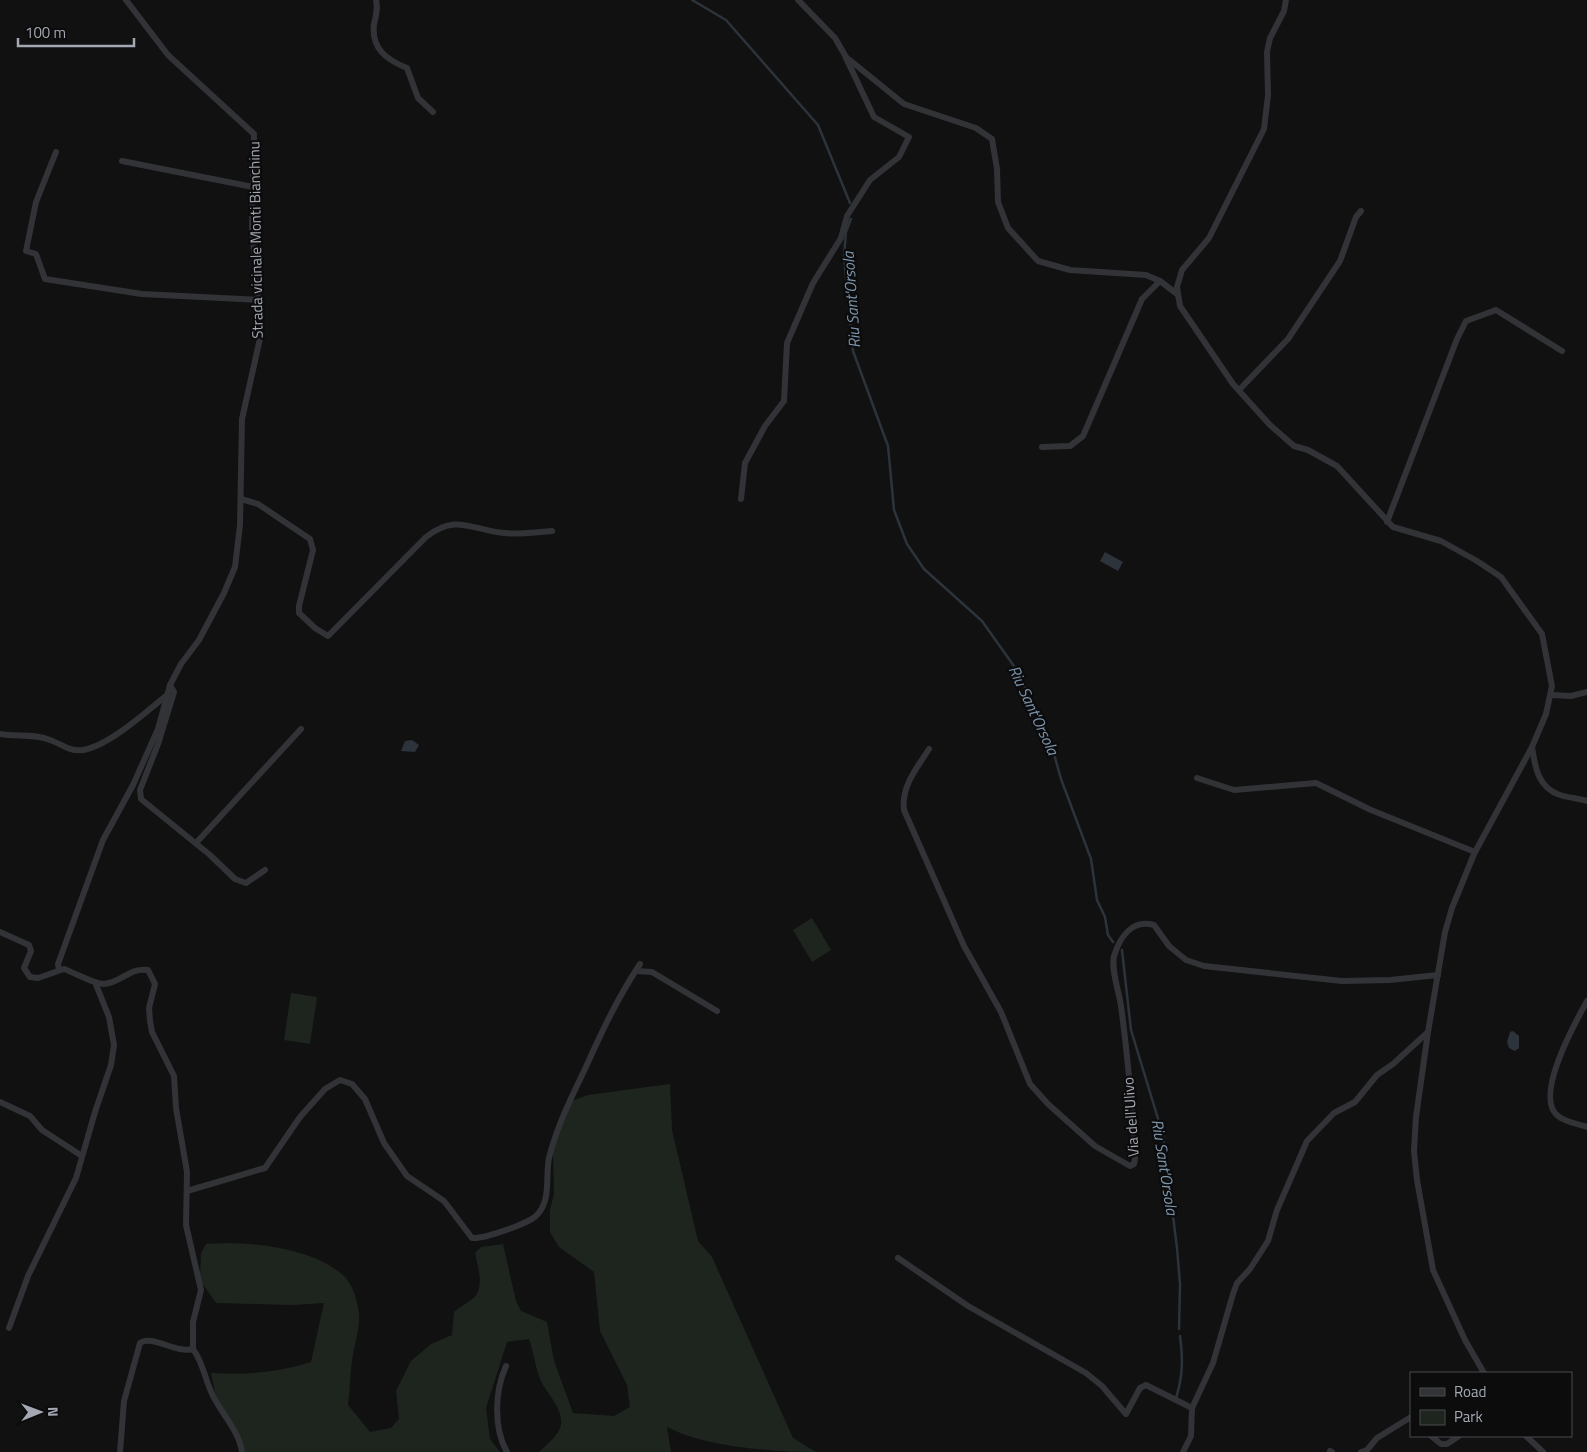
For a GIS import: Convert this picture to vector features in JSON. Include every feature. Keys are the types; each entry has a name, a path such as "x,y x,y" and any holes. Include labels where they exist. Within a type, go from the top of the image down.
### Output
{"street":[{"name":"Strada vicinale Monti Bianchinu","path":"58,970 58,964 103,840 133,784 154,737 170,685 181,664 203,632 234,567 241,499 242,419 260,334 259,300 252,228 254,134 168,55 126,0"},
{"path":"376,0 374,29 378,48 386,58 407,68 418,98 433,112"},
{"path":"741,499 745,463 765,426 784,401 787,343 813,283 841,238 847,216 870,180 899,157 909,137 874,117 835,38 798,0"},
{"path":"1286,0 1284,11 1270,38 1267,52 1268,95 1264,129 1208,238 1182,270 1177,294 1180,306 1239,390 1270,425 1294,446 1308,450 1337,466 1393,527 1441,541 1477,560 1501,577 1542,634 1552,686 1546,714 1532,747 1475,852 1452,908 1445,932 1416,1117 1414,1152 1426,1240 1433,1270 1465,1340 1483,1372"},
{"path":"846,57 904,104 976,128 992,139 997,169 998,202 1008,228 1038,260 1070,270 1146,275 1177,294"},
{"path":"56,152 36,202 26,251 36,254 45,279 142,294 259,300"},
{"path":"122,161 253,187"},
{"path":"1239,390 1288,340 1340,261 1356,216 1361,211"},
{"path":"1042,447 1070,446 1083,436 1142,299 1160,282"},
{"path":"1387,522 1457,339 1466,321 1496,310 1562,351"},
{"path":"241,499 258,504 310,538 313,550 299,606 299,613 315,628 328,636 426,536 438,528 445,525 467,524 504,533 552,531"},
{"path":"170,685 174,692 158,744 140,790 141,799 196,843 235,879 242,883 251,881 265,870"},
{"path":"1551,695 1571,696 1587,692"},
{"path":"0,734 50,740 71,749 88,749 130,725 168,694"},
{"path":"196,843 300,729"},
{"path":"1532,747 1539,778 1544,785 1558,795 1587,801"},
{"name":"Via dell'Ulivo","path":"929,750 905,789 902,798 904,810 964,946 1001,1012 1030,1084 1048,1104 1095,1146 1121,1163 1130,1166 1134,1164 1135,1159 1121,1006 1114,968 1114,957 1128,929 1139,924 1154,925 1170,946 1186,960 1226,970 1342,981 1390,980 1438,975"},
{"path":"1197,778 1234,790 1316,783 1371,810 1475,852"},
{"path":"0,932 29,945 31,951 24,968 30,977 38,978 58,970 68,970 95,982 112,982 135,970 148,970 152,975 155,984 149,1008 150,1021 152,1032 174,1076 176,1108 187,1172 186,1225 201,1290 193,1322 193,1349 200,1358 201,1367 213,1396 233,1428 242,1452"},
{"path":"187,1192 265,1168 300,1117 325,1089 340,1080 352,1084 365,1099 384,1143 407,1176 444,1201 472,1238 480,1239 494,1235 535,1217 545,1203 549,1160 559,1124 619,996 640,964"},
{"path":"636,971 652,972 717,1011"},
{"path":"9,1328 28,1276 76,1178 111,1065 114,1045 108,1017 95,982"},
{"path":"1587,1001 1560,1052 1552,1078 1551,1097 1553,1109 1557,1116 1587,1127"},
{"path":"1183,1452 1191,1436 1192,1408 1213,1364 1232,1294 1237,1283 1258,1258 1268,1241 1277,1210 1307,1141 1334,1113 1355,1102 1376,1075 1393,1064 1428,1032"},
{"path":"0,1102 30,1116 42,1130 82,1156"},
{"path":"898,1258 968,1306 1086,1373 1102,1386 1126,1414 1140,1388 1146,1385 1192,1408"},
{"path":"120,1452 124,1401 140,1343 149,1340 184,1351 193,1349"},
{"path":"506,1366 500,1380 498,1402 499,1427 507,1452"},
{"path":"1361,1452 1367,1450 1377,1438 1410,1418"},
{"path":"1432,1437 1441,1444 1447,1444 1458,1437"},
{"path":"1527,1437 1544,1452"}],"green space":[{"path":"812,918 831,950 812,962 793,930"},
{"path":"291,993 317,997 310,1044 284,1040"},
{"path":"670,1084 672,1130 698,1241 712,1257 793,1438 816,1452 780,1451 720,1444 683,1434 667,1427 671,1452 539,1452 558,1432 561,1426 561,1419 557,1406 540,1379 529,1339 507,1342 486,1408 490,1439 500,1452 244,1452 217,1402 211,1373 261,1372 286,1369 311,1362 324,1303 293,1305 216,1303 200,1280 201,1253 206,1244 259,1245 297,1252 331,1266 347,1279 356,1299 359,1320 352,1360 348,1405 370,1432 391,1428 399,1419 396,1391 411,1361 431,1344 452,1335 454,1312 476,1296 480,1285 480,1278 475,1253 481,1247 503,1244 516,1301 521,1311 547,1322 554,1361 573,1413 614,1416 630,1407 627,1385 600,1331 594,1272 559,1247 550,1232 550,1210 554,1194 553,1146 569,1102 588,1095"}],"shaded area":[{"path":"1105,552 1123,562 1118,571 1100,561"},
{"path":"412,740 419,745 415,752 401,751 405,741"},
{"path":"1513,1031 1519,1036 1519,1048 1515,1051 1509,1048 1507,1042 1510,1032"}],"waterway":[{"name":"Riu Sant'Orsola","path":"692,0 726,20 818,125 850,203"},
{"name":"Riu Sant'Orsola","path":"851,219 846,232 844,256 853,351 888,446 894,510 907,544 924,569 982,621 1016,669 1049,736 1061,779 1091,859 1097,900 1105,917 1108,935 1113,942"},
{"name":"Riu Sant'Orsola","path":"1122,950 1131,1030 1163,1135 1180,1284 1179,1329"},
{"name":"Riu Sant'Orsola","path":"1176,1398 1182,1367 1180,1336"}]}
